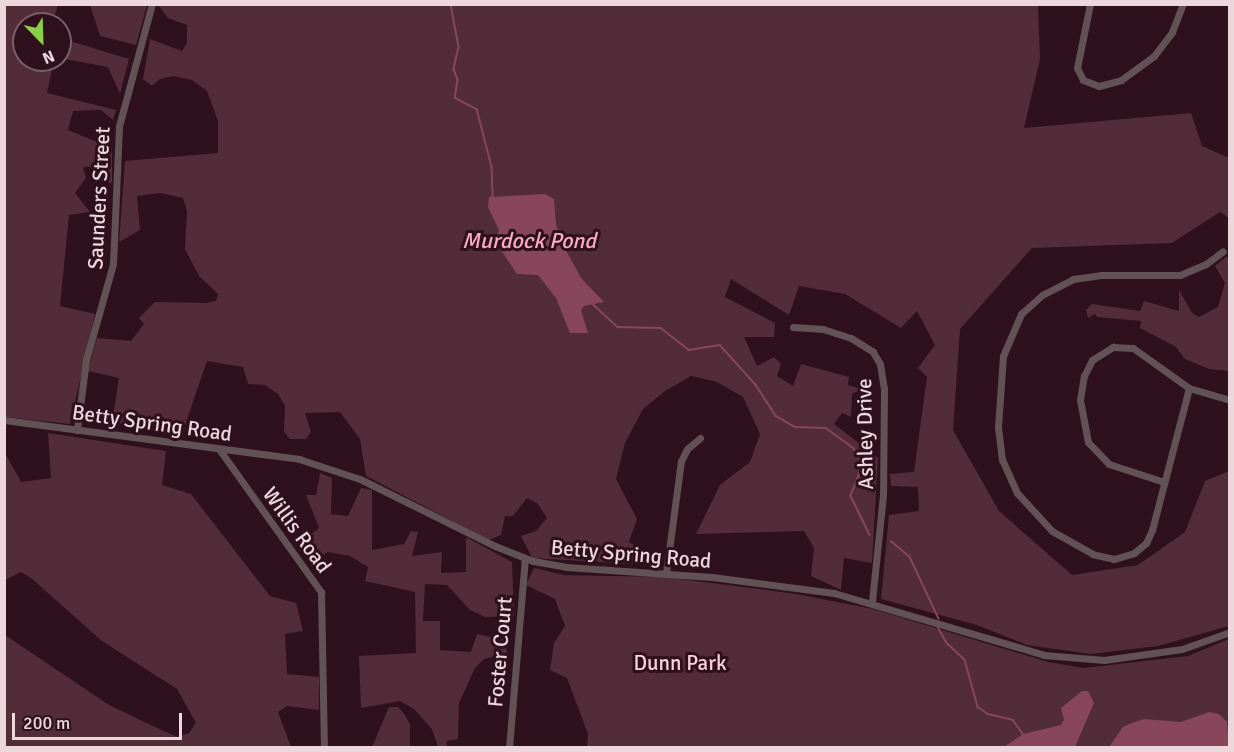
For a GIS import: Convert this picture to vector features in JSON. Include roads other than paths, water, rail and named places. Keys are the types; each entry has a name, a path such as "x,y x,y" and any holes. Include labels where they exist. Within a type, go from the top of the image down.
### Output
{"street":[{"name":"Saunders Street","path":"77,430 86,360 112,274 118,126 152,4"},
{"path":"1090,4 1077,68 1083,80 1099,86 1121,80 1154,56 1172,32 1183,4"},
{"path":"1189,388 1149,539 1130,555 1101,557 1052,531 1023,501 1002,460 998,427 1003,356 1021,314 1057,286 1089,275 1170,276 1200,267 1223,251"},
{"name":"Ashley Drive","path":"793,327 823,329 854,339 873,352 880,364 884,387 883,495 872,602"},
{"path":"1164,482 1109,464 1096,453 1082,426 1082,380 1097,354 1123,346 1142,353 1189,388 1230,400"},
{"name":"Betty Spring Road","path":"4,420 299,459 339,471 525,559 566,567 666,573 795,587 872,602 1036,653 1094,661 1182,649 1230,632"},
{"path":"666,573 681,461 687,449 700,438"},
{"name":"Willis Road","path":"219,449 321,591 324,747"},
{"name":"Foster Court","path":"509,747 525,559"}],"water":[{"name":"Murdock Pond","path":"545,194 554,199 556,225 581,278 604,302 584,306 581,310 588,333 570,333 556,298 538,275 517,274 495,241 499,230 488,207 489,197"},
{"path":"1082,691 1088,691 1094,703 1075,747 1004,747 1023,734 1061,725 1064,720 1061,708"},
{"path":"1209,712 1219,714 1227,722 1229,747 1109,747 1123,727 1132,723 1144,719 1181,722"}],"waterway":[{"path":"451,4 459,47 454,69 458,80 455,98 477,109 492,167 493,197"},
{"path":"593,304 618,327 661,328 689,350 720,345 756,385 776,416 795,427 826,428 854,448 863,466 851,496 870,535"},
{"path":"891,541 910,557 939,619"},
{"path":"938,627 947,643 965,660 978,707 988,714 1013,720 1023,734"}],"park label":[{"name":"Dunn Park","path":"680,663"}]}
